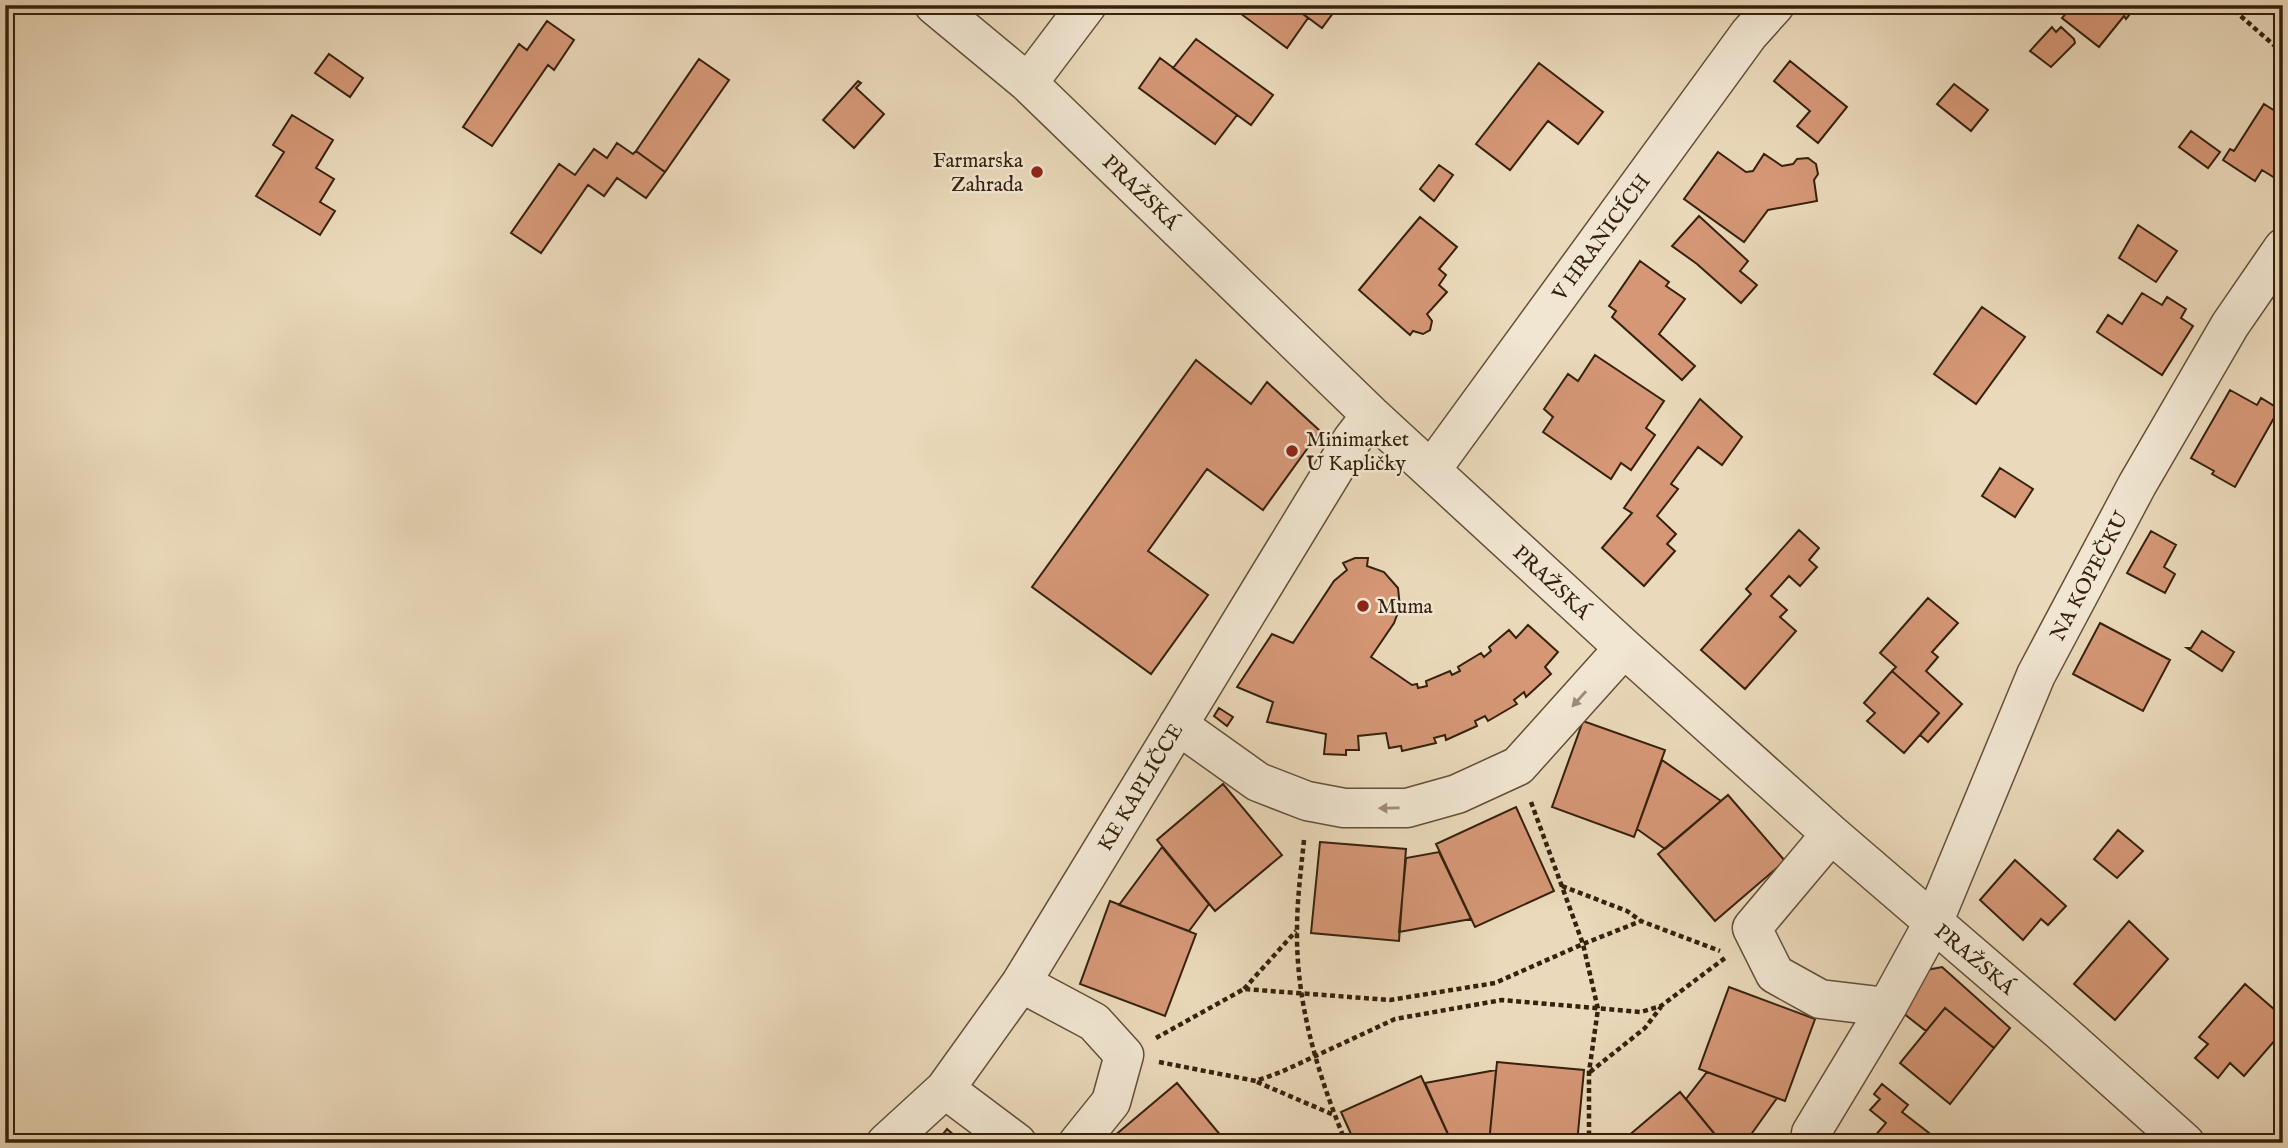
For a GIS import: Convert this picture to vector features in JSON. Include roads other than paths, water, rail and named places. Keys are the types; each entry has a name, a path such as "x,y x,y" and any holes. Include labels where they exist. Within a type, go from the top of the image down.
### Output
{"street":[{"name":"PRAŽSKÁ","path":"934,5 1028,83 1371,415 1625,648 1831,834 2060,1031 2185,1143"},
{"path":"1028,83 1087,5"},
{"name":"V HRANICÍCH","path":"1431,470 1749,34 1775,5"},
{"name":"NA KOPEČKU","path":"1811,1133 1887,1007 1933,923 2036,676 2143,473 2230,325 2283,248"},
{"name":"KE KAPLIČCE","path":"886,1143 945,1089 1021,983 1352,440 1371,415"},
{"path":"1178,725 1258,782 1307,801 1344,808 1407,808 1457,794 1518,766 1625,648"},
{"path":"1831,834 1752,928 1774,974 1820,999 1887,1007"},
{"path":"1021,983 1094,1022 1124,1055 1111,1102 1078,1143"},
{"path":"945,1089 1017,1143"}],"place":[{"name":"Farmarska Zahrada","path":"1037,172"},
{"name":"Minimarket U Kapličky","path":"1292,451"},
{"name":"Muma","path":"1363,606"}]}
